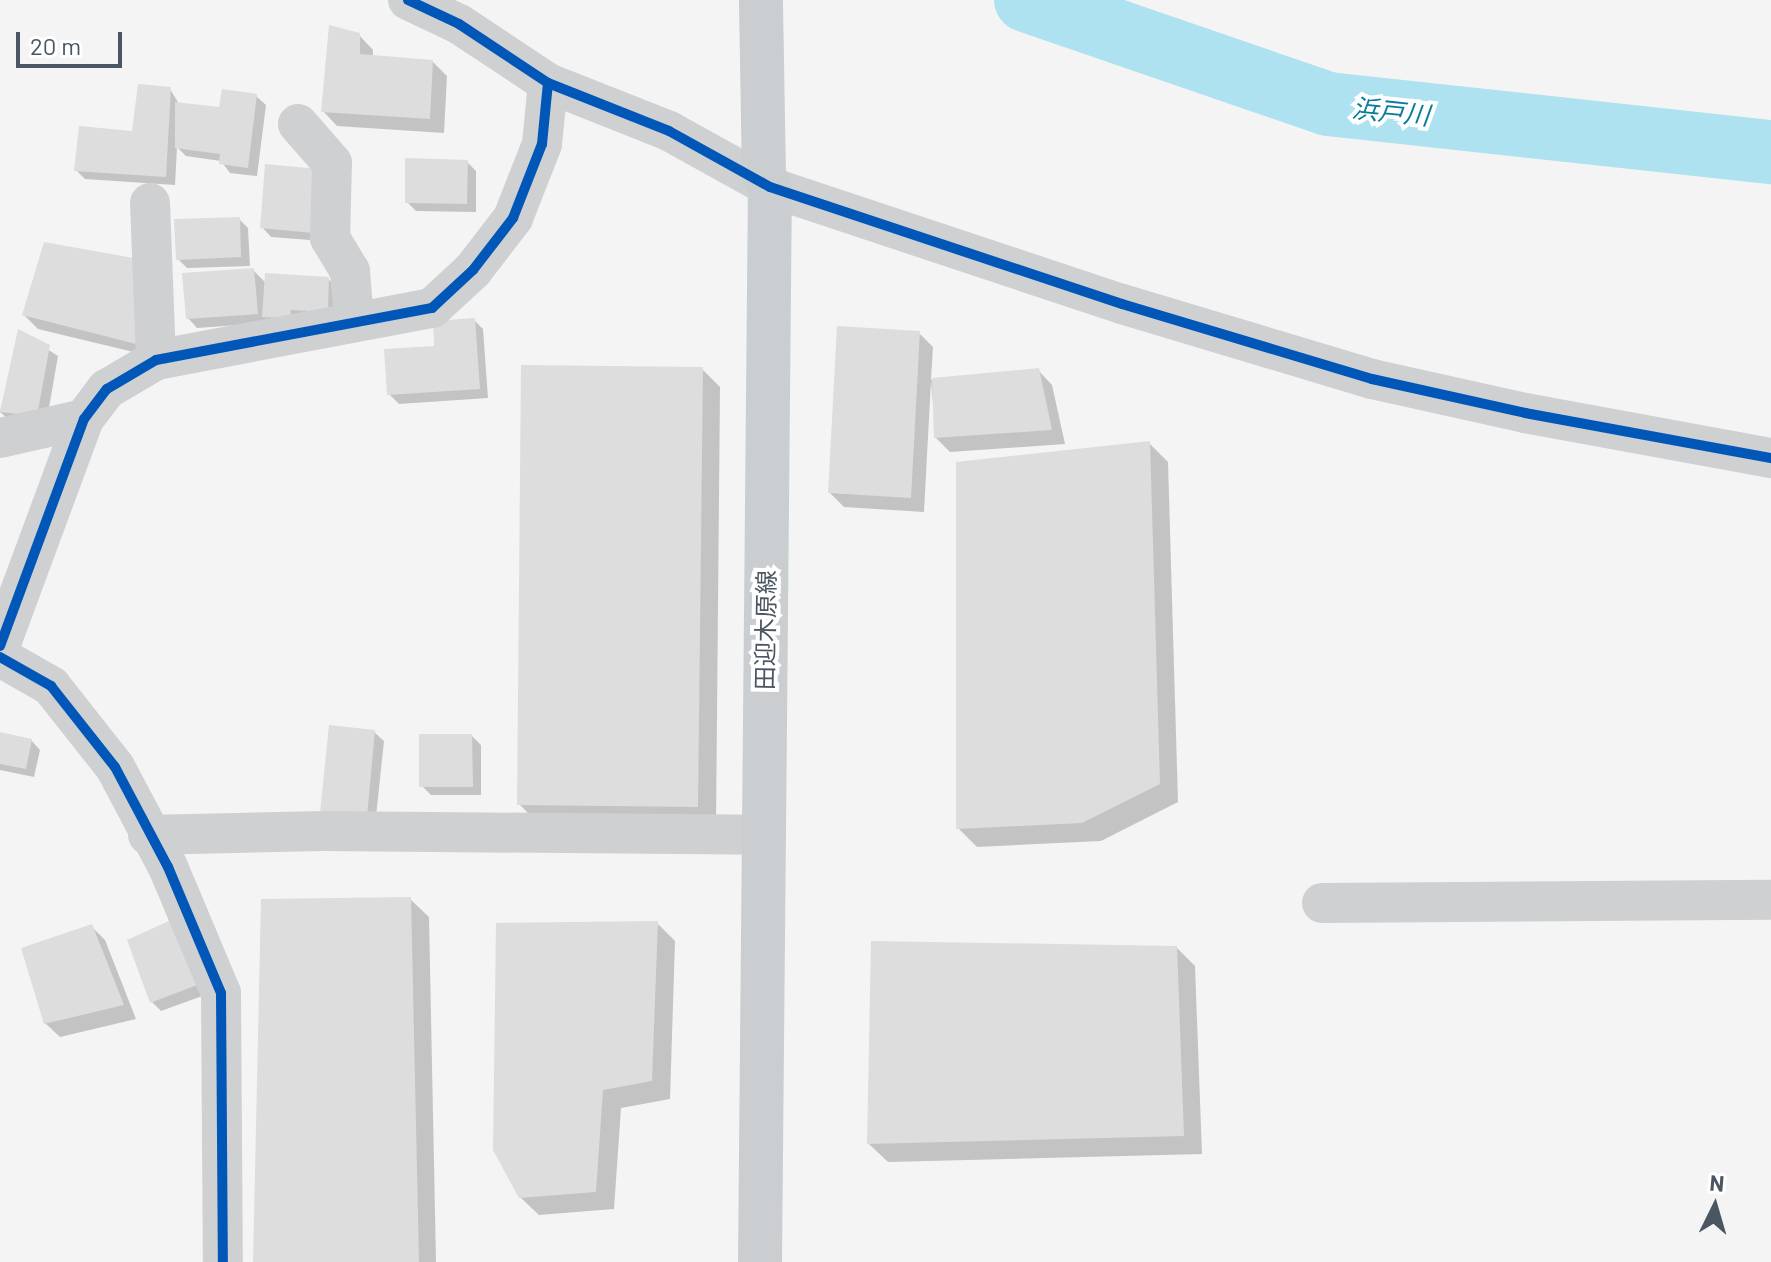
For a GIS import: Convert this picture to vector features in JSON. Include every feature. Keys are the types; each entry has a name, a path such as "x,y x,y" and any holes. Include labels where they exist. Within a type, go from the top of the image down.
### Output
{"main road":[{"name":"田迎木原線","path":"760,1262 767,182 761,0"}],"street":[{"path":"408,0 459,24 548,83 669,131 767,182 1122,304 1372,379 1525,413 1771,458"},
{"path":"0,646 84,419 107,389 156,360 432,308 473,270 513,218 536,159 548,83"},
{"path":"298,124 332,163 330,238 350,271 354,322"},
{"path":"150,203 156,360"},
{"path":"0,438 84,419"},
{"path":"0,657 51,686 115,767 148,835 168,867 221,993 223,1262"},
{"path":"148,835 323,831 763,835"},
{"path":"1322,903 1771,900"}],"building":[{"path":"329,25 360,33 360,54 433,60 430,119 321,112"},
{"path":"138,84 171,87 166,177 74,171 79,126 132,131"},
{"path":"222,89 257,94 248,168 219,164 220,154 175,148 175,102 219,107"},
{"path":"405,158 468,160 467,204 405,203"},
{"path":"265,164 319,169 314,233 260,228"},
{"path":"240,217 241,257 176,260 174,219"},
{"path":"44,242 150,261 136,344 22,315"},
{"path":"254,268 258,314 186,319 182,273"},
{"path":"265,273 329,277 328,312 291,310 290,318 262,317"},
{"path":"475,318 480,389 387,395 384,349 434,346 433,321"},
{"path":"837,326 920,331 911,498 828,493"},
{"path":"18,329 50,345 37,416 0,412"},
{"path":"521,365 703,367 698,807 517,805"},
{"path":"1039,368 1052,430 934,438 932,378"},
{"path":"1150,441 1160,784 1082,823 956,829 956,462"},
{"path":"329,725 375,730 367,817 320,813"},
{"path":"0,732 32,739 26,769 0,764"},
{"path":"419,734 472,734 473,787 419,787"},
{"path":"411,897 419,1262 253,1262 261,899"},
{"path":"171,920 197,985 150,1003 127,940"},
{"path":"658,921 652,1081 603,1090 596,1192 519,1198 493,1150 496,923"},
{"path":"92,924 124,1005 44,1024 21,948"},
{"path":"871,941 1177,946 1184,1136 867,1144"}],"waterway":[{"name":"浜戸川","path":"1026,0 1328,104 1771,152"}],"cycle path":[{"path":"408,0 459,24 548,83 669,131 770,187 1122,304 1372,379 1525,413 1771,458"},
{"path":"0,646 84,419 107,389 156,360 432,308 473,270 513,218 542,144 548,83"},
{"path":"0,657 51,686 115,767 168,867 221,993 223,1262"}]}
